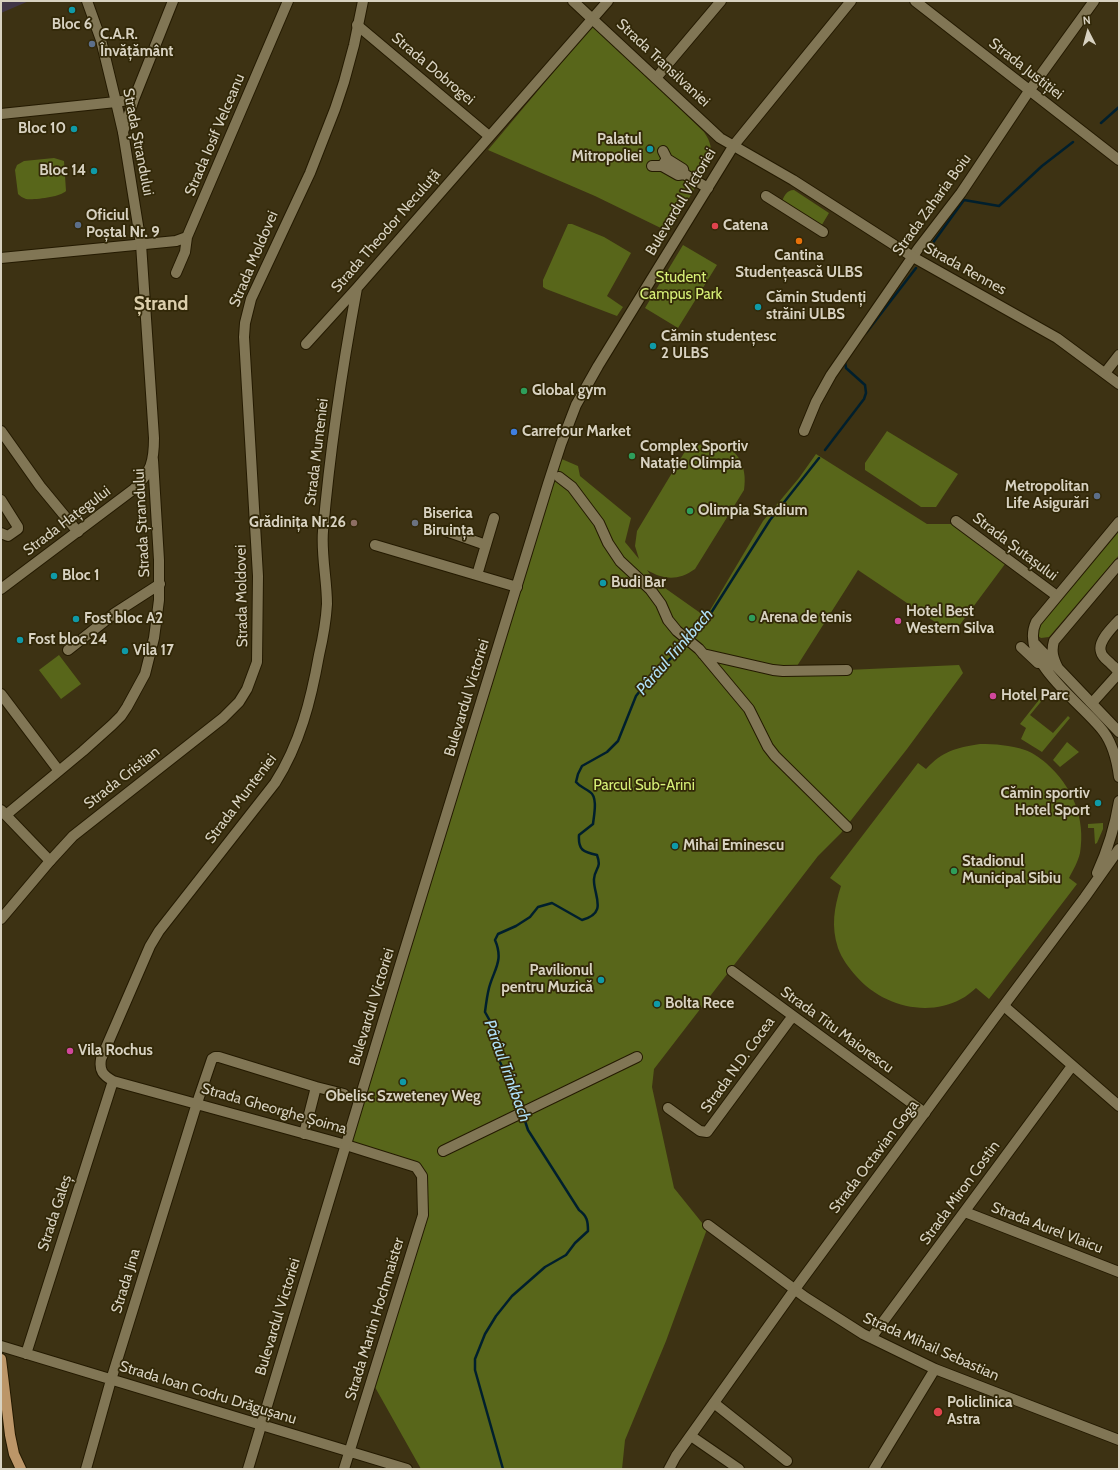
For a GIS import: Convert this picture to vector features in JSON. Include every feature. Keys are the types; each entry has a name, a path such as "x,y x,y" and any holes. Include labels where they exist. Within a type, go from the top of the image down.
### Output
{"main road":[{"path":"1,1359 10,1435 14,1454 21,1469"}],"street":[{"name":"Strada Ștrandului","path":"3,813 59,771 121,716 139,687 145,674 158,615 160,584 153,460 154,438 141,244 123,132 101,40 86,1"},
{"path":"123,132 134,99 173,1"},
{"name":"Strada Iosif Velceanu","path":"176,273 185,252 187,237 288,1"},
{"name":"Strada Moldovei","path":"257,662 257,569 244,337 245,323 247,311 253,294 310,173 333,116 344,82 358,25 362,1"},
{"name":"Strada Transilvaniei","path":"573,1 720,138 734,145"},
{"name":"Strada Theodor Neculuță","path":"306,344 357,288 608,1"},
{"path":"656,78 721,1"},
{"name":"Bulevardul Victoriei","path":"248,1469 561,444 576,405 598,366 734,145 851,1"},
{"name":"Strada Justiției","path":"915,1 1119,160"},
{"name":"Strada Zaharia Boiu","path":"804,431 816,402 832,375 913,257 961,193 1029,91 1094,1"},
{"name":"Strada Dobrogei","path":"358,25 489,136"},
{"path":"1,114 134,99"},
{"name":"Strada Rennes","path":"734,145 793,180 913,257 1057,338 1119,384"},
{"path":"661,160 678,176 684,174 708,188"},
{"path":"766,196 823,232"},
{"path":"1,258 181,240 187,237"},
{"name":"Strada Munteniei","path":"113,1081 102,1072 100,1066 101,1059 150,946 159,931 275,783 285,768 293,751 304,719 314,686 325,626 326,604 323,534 328,471 343,363 357,288"},
{"path":"1105,373 1119,355"},
{"path":"1,431 40,486 78,532"},
{"name":"Strada Ștrandului","path":"148,474 153,460"},
{"name":"Strada Hațegului","path":"1,589 134,490 148,474"},
{"path":"559,477 572,487 599,522 608,542 620,561 650,589 661,604 668,620 677,631 701,652 749,709 768,747 775,756 847,826"},
{"path":"1,500 18,523 18,529 8,536 1,533"},
{"path":"477,575 494,518"},
{"name":"Strada Șutașului","path":"956,521 1057,596"},
{"path":"1119,522 1036,622 1033,632 1033,643 1103,731 1112,747 1119,776"},
{"path":"446,531 486,545"},
{"path":"375,545 517,587"},
{"path":"1055,672 1052,653 1054,641 1119,564"},
{"name":"Strada Ștrandului","path":"68,650 115,613 160,584"},
{"path":"1092,703 1118,674 1118,670 1104,657 1100,647 1104,638 1119,620"},
{"path":"1020,647 1070,682 1119,732"},
{"path":"701,652 773,670 847,670"},
{"name":"Strada Cristian","path":"1,919 73,836 232,710 247,689 257,662"},
{"path":"1,694 59,771"},
{"name":"Strada Octavian Goga","path":"1085,897 1108,848 1114,830 1119,800"},
{"path":"3,813 50,861"},
{"name":"Strada Octavian Goga","path":"669,1469 795,1289 1053,941 1119,849"},
{"name":"Strada Titu Maiorescu","path":"732,971 925,1113"},
{"path":"1004,1006 1119,1106"},
{"name":"Strada N.D. Cocea","path":"668,1108 700,1131 707,1132 789,1020 793,1017"},
{"name":"Strada Jina","path":"86,1469 111,1380 212,1059 215,1057 316,1087"},
{"path":"443,1151 637,1057"},
{"name":"Strada Miron Costin","path":"871,1338 1072,1066"},
{"name":"Strada Gheorghe Șoima","path":"113,1081 346,1145 416,1167 422,1176"},
{"name":"Strada Galeș","path":"26,1354 113,1081"},
{"path":"304,1134 316,1087 344,1094"},
{"name":"Strada Martin Hochmaister","path":"344,1469 423,1215 422,1176"},
{"name":"Strada Aurel Vlaicu","path":"965,1212 1119,1272"},
{"name":"Strada Mihail Sebastian","path":"708,1225 839,1320 871,1338 935,1368 1119,1440"},
{"name":"Strada Ioan Codru Drăgușanu","path":"1,1346 407,1469"},
{"path":"874,1469 935,1368"},
{"path":"714,1403 788,1461"},
{"path":"691,1436 739,1469"}],"shaded area":[{"path":"1,1 29,1 1,13"}],"green space":[{"path":"593,25 704,132 710,142 711,161 669,232 595,196 488,150"},
{"path":"54,158 64,161 66,191 47,198 35,199 26,199 18,194 15,170 17,165 24,161"},
{"path":"794,190 829,213 820,228 781,203 784,196 789,191"},
{"path":"568,224 572,224 604,237 631,253 607,296 623,307 617,316 543,287 543,280"},
{"name":"Student Campus Park","path":"683,245 717,265 678,328 645,308"},
{"path":"887,431 958,474 936,507 921,507 865,470 865,463"},
{"name":"Parcul Sub-Arini","path":"710,442 727,447 739,458 744,472 744,490 695,569 683,576 671,578 659,576 647,570 655,581 706,617 763,521 799,478 816,454 927,524 952,524 1005,564 953,634 858,570 797,666 847,670 959,665 963,673 907,749 841,833 818,856 654,1069 652,1087 674,1188 707,1229 666,1341 625,1440 622,1469 421,1469 371,1380 423,1215 416,1167 346,1145 557,457 578,466 580,476 631,518 625,542 639,559 635,546 637,531 684,453 691,447"},
{"path":"1119,529 1119,555 1049,637 1041,638 1038,636 1036,627"},
{"path":"59,655 81,684 61,699 39,670"},
{"path":"1042,696 1044,698 1030,715 1053,733 1068,716 1070,718 1042,752 1021,739 1026,728 1020,724"},
{"path":"1067,742 1079,752 1060,767 1053,760"},
{"name":"Stadionul Municipal Sibiu","path":"980,744 1019,748 1036,755 1055,772 1070,792 1079,815 1081,827 1080,853 1077,863 1069,878 1077,884 989,999 976,988 967,996 947,1005 933,1008 905,1006 891,1001 866,986 848,967 838,948 834,925 835,909 841,886 830,878 918,763 926,769 938,758 950,751"},
{"path":"1103,823 1103,829 1097,843 1095,844 1094,828 1088,828 1088,824"}],"waterway":[{"name":"Pârâul Trinkbach","path":"1101,123 1119,107"},
{"name":"Pârâul Trinkbach","path":"927,251 964,200 999,206 1042,166 1073,142"},
{"name":"Pârâul Trinkbach","path":"866,333 916,268"},
{"name":"Pârâul Trinkbach","path":"825,450 864,399 866,393 865,385 846,368 845,362"},
{"name":"Pârâul Trinkbach","path":"691,638 704,624 770,520 819,458"},
{"name":"Pârâul Trinkbach","path":"521,1110 510,1091 509,1081 499,1060 490,1021 485,1012 489,988 499,954 495,940 498,934 516,926 530,917 538,907 552,903 582,920 595,913 598,903 594,879 599,863 597,855 582,850 579,844 579,835 593,824 595,802 592,794 576,782 578,774 582,766 607,752 618,741 636,696 650,678 688,642"},
{"name":"Pârâul Trinkbach","path":"503,1469 475,1370 475,1359 485,1334 496,1316 512,1296 545,1267 566,1255 575,1243 588,1231 585,1217 528,1130 523,1115"}],"place":[{"name":"Bloc 6","path":"72,10"},
{"name":"C.A.R. Învățământ","path":"92,44"},
{"name":"Bloc 10","path":"74,129"},
{"name":"Palatul Mitropoliei","path":"650,149"},
{"name":"Bloc 14","path":"94,171"},
{"name":"Oficiul Poștal Nr. 9","path":"78,225"},
{"name":"Catena","path":"715,226"},
{"name":"Cantina Studențească ULBS","path":"799,241"},
{"name":"Cămin Studenți străini ULBS","path":"758,307"},
{"name":"Cămin studențesc 2 ULBS","path":"653,346"},
{"name":"Global gym","path":"524,391"},
{"name":"Carrefour Market","path":"514,432"},
{"name":"Complex Sportiv Natație Olimpia","path":"632,456"},
{"name":"Metropolitan Life Asigurări","path":"1097,496"},
{"name":"Olimpia Stadium","path":"690,511"},
{"name":"Grădinița Nr.26","path":"354,523"},
{"name":"Biserica Biruința","path":"415,523"},
{"name":"Bloc 1","path":"54,576"},
{"name":"Budi Bar","path":"603,583"},
{"name":"Arena de tenis","path":"752,618"},
{"name":"Fost bloc A2","path":"76,619"},
{"name":"Hotel Best Western Silva","path":"898,621"},
{"name":"Fost bloc 24","path":"20,640"},
{"name":"Vila 17","path":"125,651"},
{"name":"Hotel Parc","path":"993,696"},
{"name":"Cămin sportiv Hotel Sport","path":"1098,803"},
{"name":"Mihai Eminescu","path":"675,846"},
{"name":"Stadionul Municipal Sibiu","path":"954,871"},
{"name":"Pavilionul pentru Muzică","path":"601,980"},
{"name":"Bolta Rece","path":"657,1004"},
{"name":"Vila Rochus","path":"70,1051"},
{"name":"Obelisc Szweteney Weg","path":"403,1082"},
{"name":"Policlinica Astra","path":"938,1412"}],"district":[{"name":"Ștrand","path":"161,304"}]}
